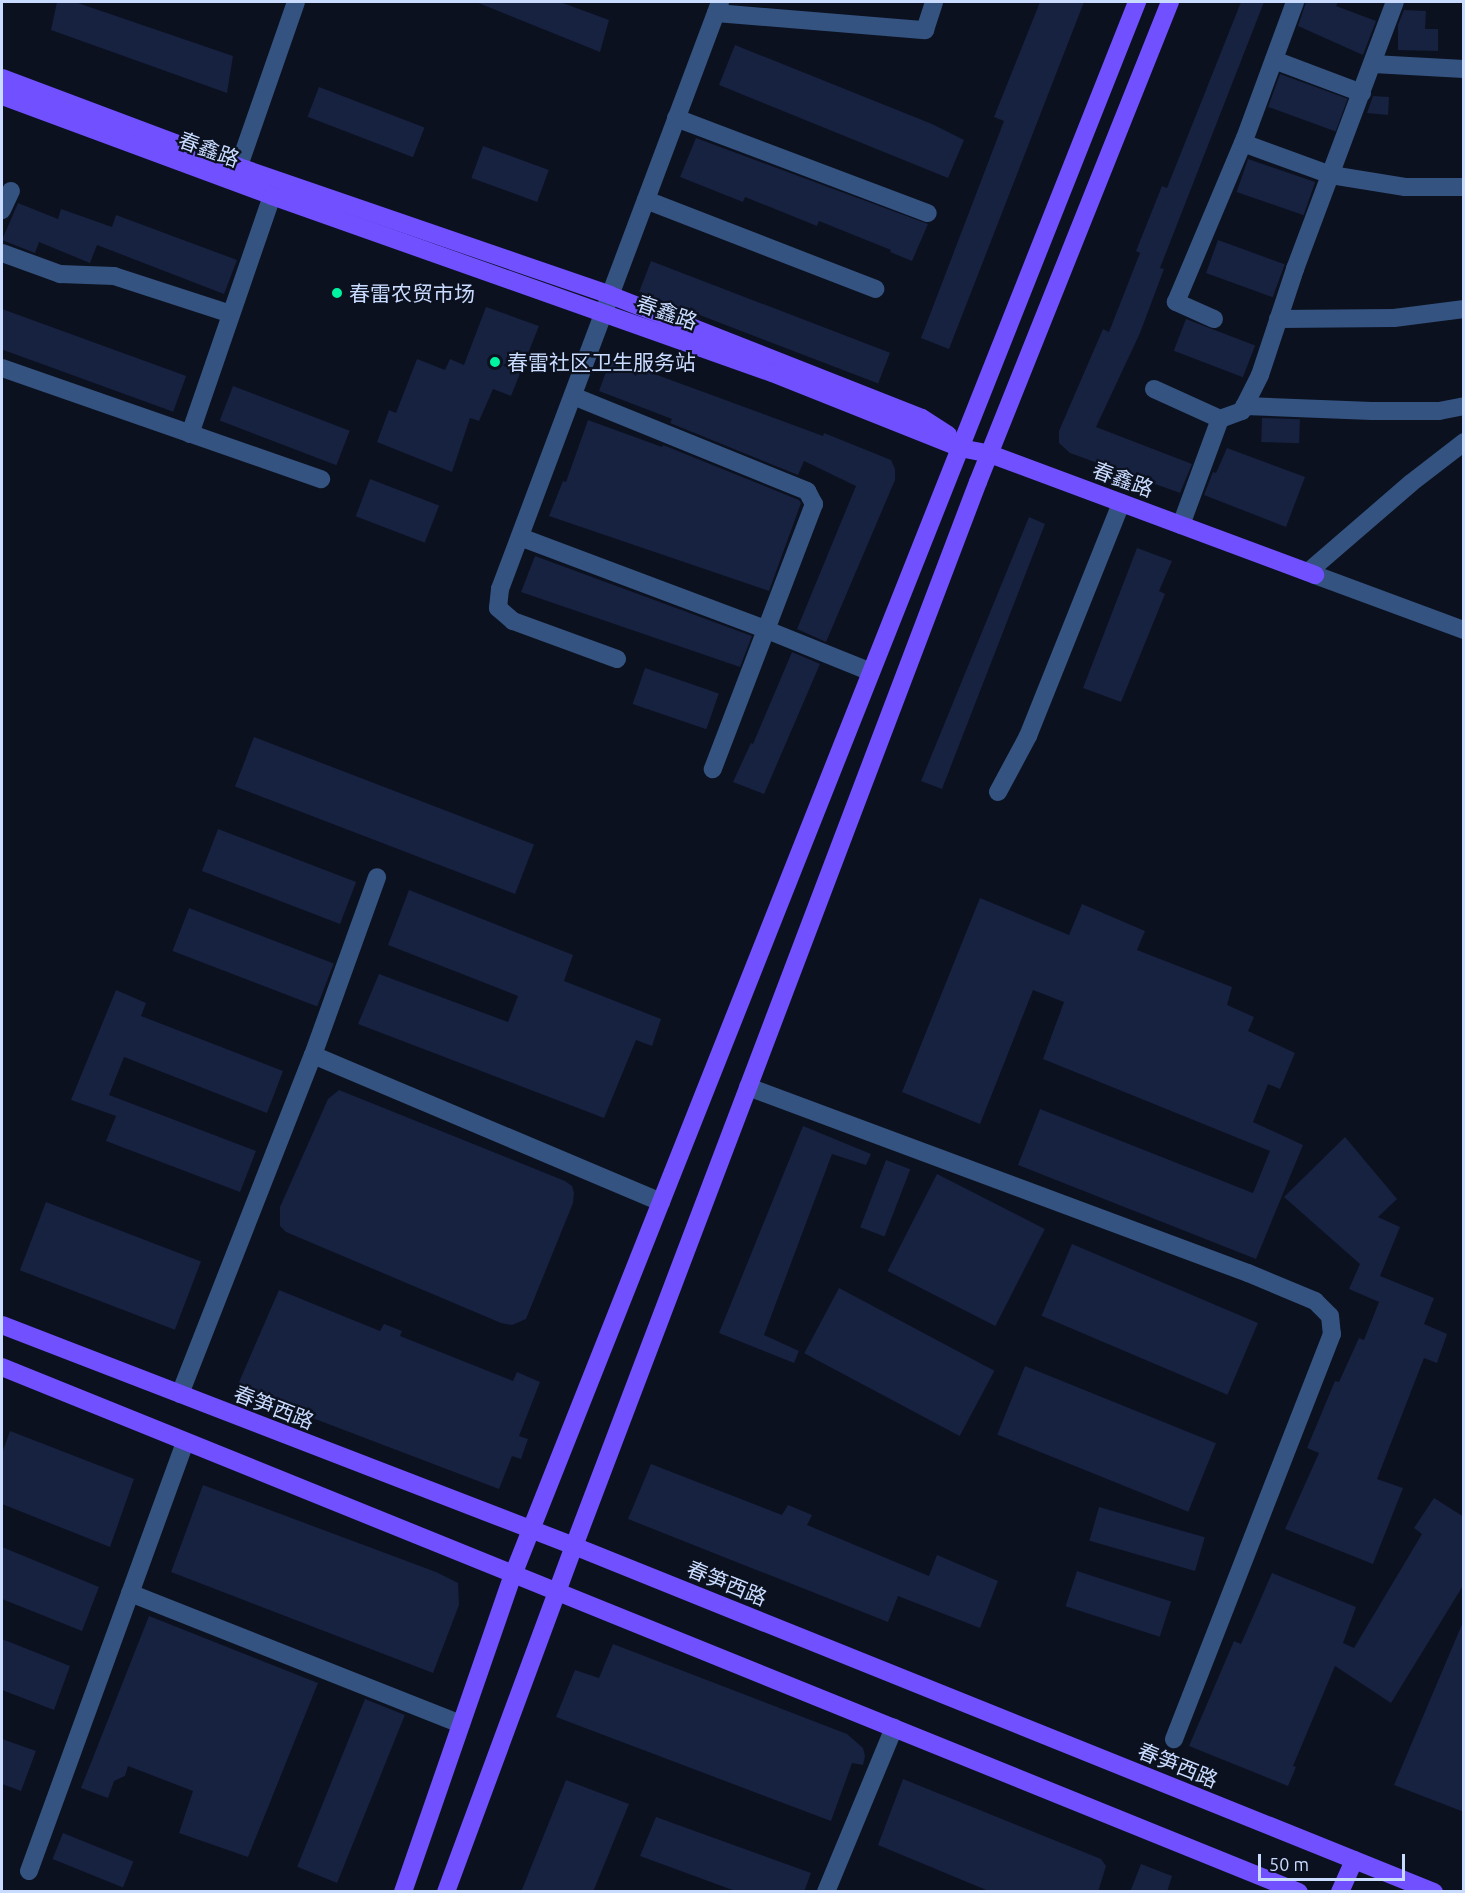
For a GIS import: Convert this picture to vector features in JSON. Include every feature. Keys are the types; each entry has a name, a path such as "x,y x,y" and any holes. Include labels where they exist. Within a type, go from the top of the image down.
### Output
{"main road":[{"path":"403,1892 531,1531 1137,2"},
{"path":"446,1892 574,1546 990,454 1170,2"},
{"name":"春鑫路","path":"2,78 236,174 272,196 772,373 961,446 990,454 1312,573"},
{"name":"春鑫路","path":"2,96 610,295 922,418 961,446"},
{"name":"春笋西路","path":"2,1325 574,1546 1434,1892"},
{"path":"2,1367 1299,1892"},
{"path":"1340,1892 1354,1860"}],"street":[{"path":"236,174 296,2"},
{"path":"617,659 513,621 498,608 500,589 718,7 925,30 934,2"},
{"path":"1214,319 1176,302 1243,143 1295,2"},
{"path":"1154,389 1220,419 1242,411 1260,375 1278,319 1395,2"},
{"path":"1274,60 1362,93"},
{"path":"1373,64 1464,69"},
{"path":"676,118 928,213"},
{"path":"1243,143 1331,175 1405,187 1464,187"},
{"path":"2,210 11,191"},
{"path":"190,434 272,196"},
{"path":"646,200 875,289"},
{"path":"2,253 60,274 114,276 231,314"},
{"path":"1278,319 1394,318 1464,309"},
{"path":"2,368 321,479"},
{"path":"573,396 807,491 814,504 713,769"},
{"path":"1244,406 1394,411 1439,411 1464,406"},
{"path":"1181,525 1220,419"},
{"path":"1464,442 1411,483 1312,573 1464,630"},
{"path":"998,792 1028,736 1121,503"},
{"path":"520,537 767,630 871,672"},
{"path":"180,1394 313,1055 376,877"},
{"path":"313,1055 661,1202"},
{"path":"748,1087 1248,1273 1315,1301 1330,1316 1332,1334 1174,1739"},
{"path":"29,1871 185,1442"},
{"path":"130,1593 461,1724"},
{"path":"826,1892 894,1728"}],"building":[{"path":"57,2 75,2 233,56 227,93 51,30"},
{"path":"476,2 560,2 609,20 600,52"},
{"path":"1040,2 1084,2 949,349 921,338 1004,121 994,117"},
{"path":"1241,2 1264,2 1160,268 1164,269 1140,333 1096,427 1192,464 1180,493 1070,453 1059,443 1059,431 1103,329 1109,332 1140,253 1136,251 1162,186 1167,188"},
{"path":"1306,2 1338,2 1336,6 1376,21 1363,55 1298,26"},
{"path":"1404,10 1426,11 1425,29 1438,29 1438,51 1398,50 1398,25"},
{"path":"735,45 932,124 964,140 948,178 719,85"},
{"path":"1280,74 1348,99 1336,132 1268,107"},
{"path":"319,87 424,127 413,157 308,117"},
{"path":"1373,96 1389,97 1388,115 1367,113"},
{"path":"696,138 928,224 912,261 890,252 891,250 819,221 817,226 745,197 743,202 680,177"},
{"path":"483,146 549,170 537,202 471,178"},
{"path":"1248,159 1315,182 1304,215 1237,192"},
{"path":"18,203 58,219 61,209 112,227 116,215 237,260 224,294 97,245 90,263 39,242 35,253 2,240"},
{"path":"1218,240 1285,264 1273,297 1206,273"},
{"path":"651,261 890,353 878,384 639,292"},
{"name":"春雷社区卫生服务站","path":"486,307 539,326 511,396 493,389 479,421 470,418 452,472 377,442 389,410 396,413 417,359 445,370 450,359 464,365"},
{"path":"2,309 186,376 173,412 2,349"},
{"path":"1186,319 1255,346 1243,377 1174,351"},
{"path":"611,358 823,436 824,433 891,460 895,469 895,480 826,642 797,629 856,486 804,461 798,475 670,423 672,419 599,391"},
{"path":"233,386 350,431 336,465 220,421"},
{"path":"1262,418 1300,419 1299,443 1261,442"},
{"path":"588,420 662,447 663,445 799,500 801,503 769,591 549,516 563,481 566,482"},
{"path":"1227,448 1305,477 1286,527 1204,495 1213,472 1216,473"},
{"path":"370,479 439,506 425,543 356,516"},
{"path":"1029,517 1045,524 942,789 921,781"},
{"path":"1137,548 1172,561 1159,591 1165,594 1121,702 1083,688"},
{"path":"535,556 752,636 740,667 521,592"},
{"path":"792,652 820,664 764,794 733,782 751,743 753,744"},
{"path":"645,668 719,693 706,729 633,704"},
{"path":"254,737 534,845 515,894 235,786"},
{"path":"218,829 356,882 340,924 202,871"},
{"path":"409,890 573,955 564,981 661,1019 652,1046 636,1040 604,1118 358,1024 379,974 508,1022 518,996 388,945"},
{"path":"980,898 1069,935 1082,904 1145,931 1137,950 1232,987 1227,1005 1254,1017 1248,1031 1295,1053 1280,1089 1268,1084 1253,1122 1303,1145 1256,1259 1018,1165 1040,1109 1253,1193 1270,1151 1043,1059 1064,1002 1033,990 980,1124 902,1092"},
{"path":"189,908 334,964 317,1006 173,951"},
{"path":"116,990 146,1003 141,1016 283,1071 267,1113 124,1057 109,1095 256,1151 240,1192 106,1141 116,1116 71,1100"},
{"path":"339,1090 565,1181 572,1186 573,1203 526,1319 512,1325 501,1323 286,1232 280,1226 280,1207 328,1099"},
{"path":"803,1126 871,1154 866,1165 832,1154 764,1335 799,1351 794,1363 719,1333"},
{"path":"1345,1137 1397,1199 1378,1217 1400,1227 1380,1276 1434,1298 1424,1324 1447,1334 1437,1363 1424,1358 1377,1479 1403,1488 1373,1564 1285,1529 1319,1453 1307,1448 1335,1381 1339,1382 1359,1338 1364,1340 1379,1302 1349,1289 1360,1264 1284,1197"},
{"path":"886,1160 910,1169 884,1237 860,1227"},
{"path":"937,1174 1045,1229 995,1326 888,1271"},
{"path":"46,1202 201,1261 175,1330 20,1270"},
{"path":"1072,1244 1258,1323 1227,1395 1042,1316"},
{"path":"839,1288 994,1371 960,1436 804,1353"},
{"path":"279,1290 380,1331 384,1324 402,1331 400,1336 513,1381 517,1372 540,1382 519,1436 528,1439 521,1459 512,1456 499,1489 236,1389"},
{"path":"1025,1366 1216,1443 1188,1512 997,1435"},
{"path":"10,1431 134,1479 110,1547 2,1504 2,1453"},
{"path":"651,1464 782,1515 788,1505 812,1515 807,1525 929,1576 937,1555 998,1581 980,1628 898,1596 888,1622 628,1519"},
{"path":"203,1485 436,1572 458,1583 459,1605 433,1673 171,1572"},
{"path":"1434,1498 1464,1517 1464,1584 1391,1703 1335,1666 1293,1766 1296,1767 1288,1786 1189,1746 1234,1641 1241,1644 1272,1573 1356,1607 1343,1643 1354,1648 1422,1534 1414,1528"},
{"path":"1099,1507 1205,1537 1195,1571 1089,1541"},
{"path":"2,1547 99,1587 82,1631 2,1599"},
{"path":"1077,1571 1171,1602 1160,1637 1066,1606"},
{"path":"149,1616 318,1683 248,1857 179,1833 193,1791 128,1766 125,1776 114,1781 108,1798 81,1788"},
{"path":"1464,1622 1464,1812 1394,1785"},
{"path":"2,1639 70,1666 54,1710 2,1690"},
{"path":"613,1644 847,1734 863,1748 865,1756 863,1765 852,1763 831,1821 556,1717 575,1670 599,1678"},
{"path":"365,1699 405,1715 337,1883 297,1867"},
{"path":"2,1739 36,1751 21,1791 2,1784"},
{"path":"903,1779 1101,1859 1106,1866 1098,1892 991,1892 878,1845"},
{"path":"566,1780 629,1804 593,1892 521,1892"},
{"path":"656,1817 811,1873 804,1892 738,1892 640,1856"},
{"path":"63,1833 133,1861 123,1887 53,1859"},
{"path":"1141,1864 1172,1876 1167,1892 1130,1892"}],"place":[{"name":"春雷农贸市场","path":"337,293"},
{"name":"春雷社区卫生服务站","path":"495,362"}]}
